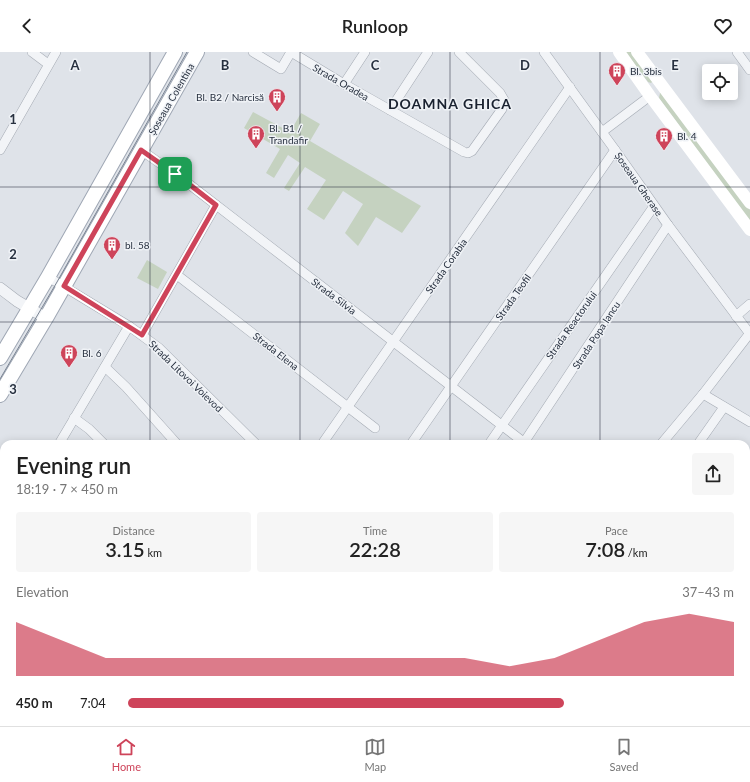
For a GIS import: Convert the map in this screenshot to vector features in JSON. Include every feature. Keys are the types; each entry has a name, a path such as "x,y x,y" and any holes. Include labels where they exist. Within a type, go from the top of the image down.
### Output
{"main road":[{"name":"Șoseaua Colentina","path":"0,358 30,309 175,52"},
{"name":"Șoseaua Colentina","path":"0,395 46,318 197,52"},
{"path":"619,52 750,230"},
{"path":"637,52 750,203"}],"street":[{"path":"32,52 48,64"},
{"path":"0,150 56,52"},
{"name":"Strada Oradea","path":"253,52 281,68 291,52 344,84 468,153 472,151 502,109 504,100 500,93 459,52"},
{"path":"344,84 365,52"},
{"path":"390,110 428,52"},
{"name":"Șoseaua Gherase","path":"544,52 654,206 750,333"},
{"path":"737,52 750,70"},
{"name":"Strada Corabia","path":"325,440 570,88"},
{"path":"602,132 650,96"},
{"name":"Strada Silvia","path":"141,150 185,181 519,440"},
{"name":"Strada Teofil","path":"414,440 615,150"},
{"path":"142,335 216,205"},
{"name":"Strada Reactorului","path":"492,440 654,206"},
{"name":"Strada Popa Iancu","path":"527,440 668,225"},
{"name":"Strada Elena","path":"177,275 375,428"},
{"name":"Strada Litovoi Voievod","path":"48,276 129,326 160,348 252,440"},
{"path":"0,288 13,299 46,318"},
{"path":"736,316 750,304"},
{"path":"61,440 129,326"},
{"path":"665,440 703,394 750,333"},
{"path":"105,367 123,384 173,440"},
{"path":"703,394 750,422"},
{"path":"701,440 724,407"},
{"path":"74,418 89,429 100,440"},
{"path":"42,726 50,726"}],"green space":[{"path":"625,52 632,52 653,81 651,83 648,82"},
{"path":"660,93 665,94 750,210 750,222 659,98"},
{"path":"253,112 290,132 301,113 320,124 310,141 421,206 402,233 376,217 358,246 345,233 363,204 343,191 324,220 307,209 326,180 305,167 289,191 284,188 300,163 288,155 274,178 266,173 280,149 244,128"},
{"path":"147,260 167,272 158,289 137,278"}],"tram line":[{"path":"0,379 57,282 187,52"}],"place":[{"name":"Bl. 3bis","path":"617,86"},
{"name":"Bl. B2 / Narcisă","path":"277,112"},
{"name":"Bl. B1 / Trandafir","path":"256,149"},
{"name":"Bl. 4","path":"664,151"},
{"name":"bl. 58","path":"112,260"},
{"name":"Bl. 6","path":"69,368"}],"district":[{"name":"DOAMNA GHICA","path":"450,104"}],"route":[{"path":"141,150 175,174 216,205 142,335 64,286 141,150"}]}
